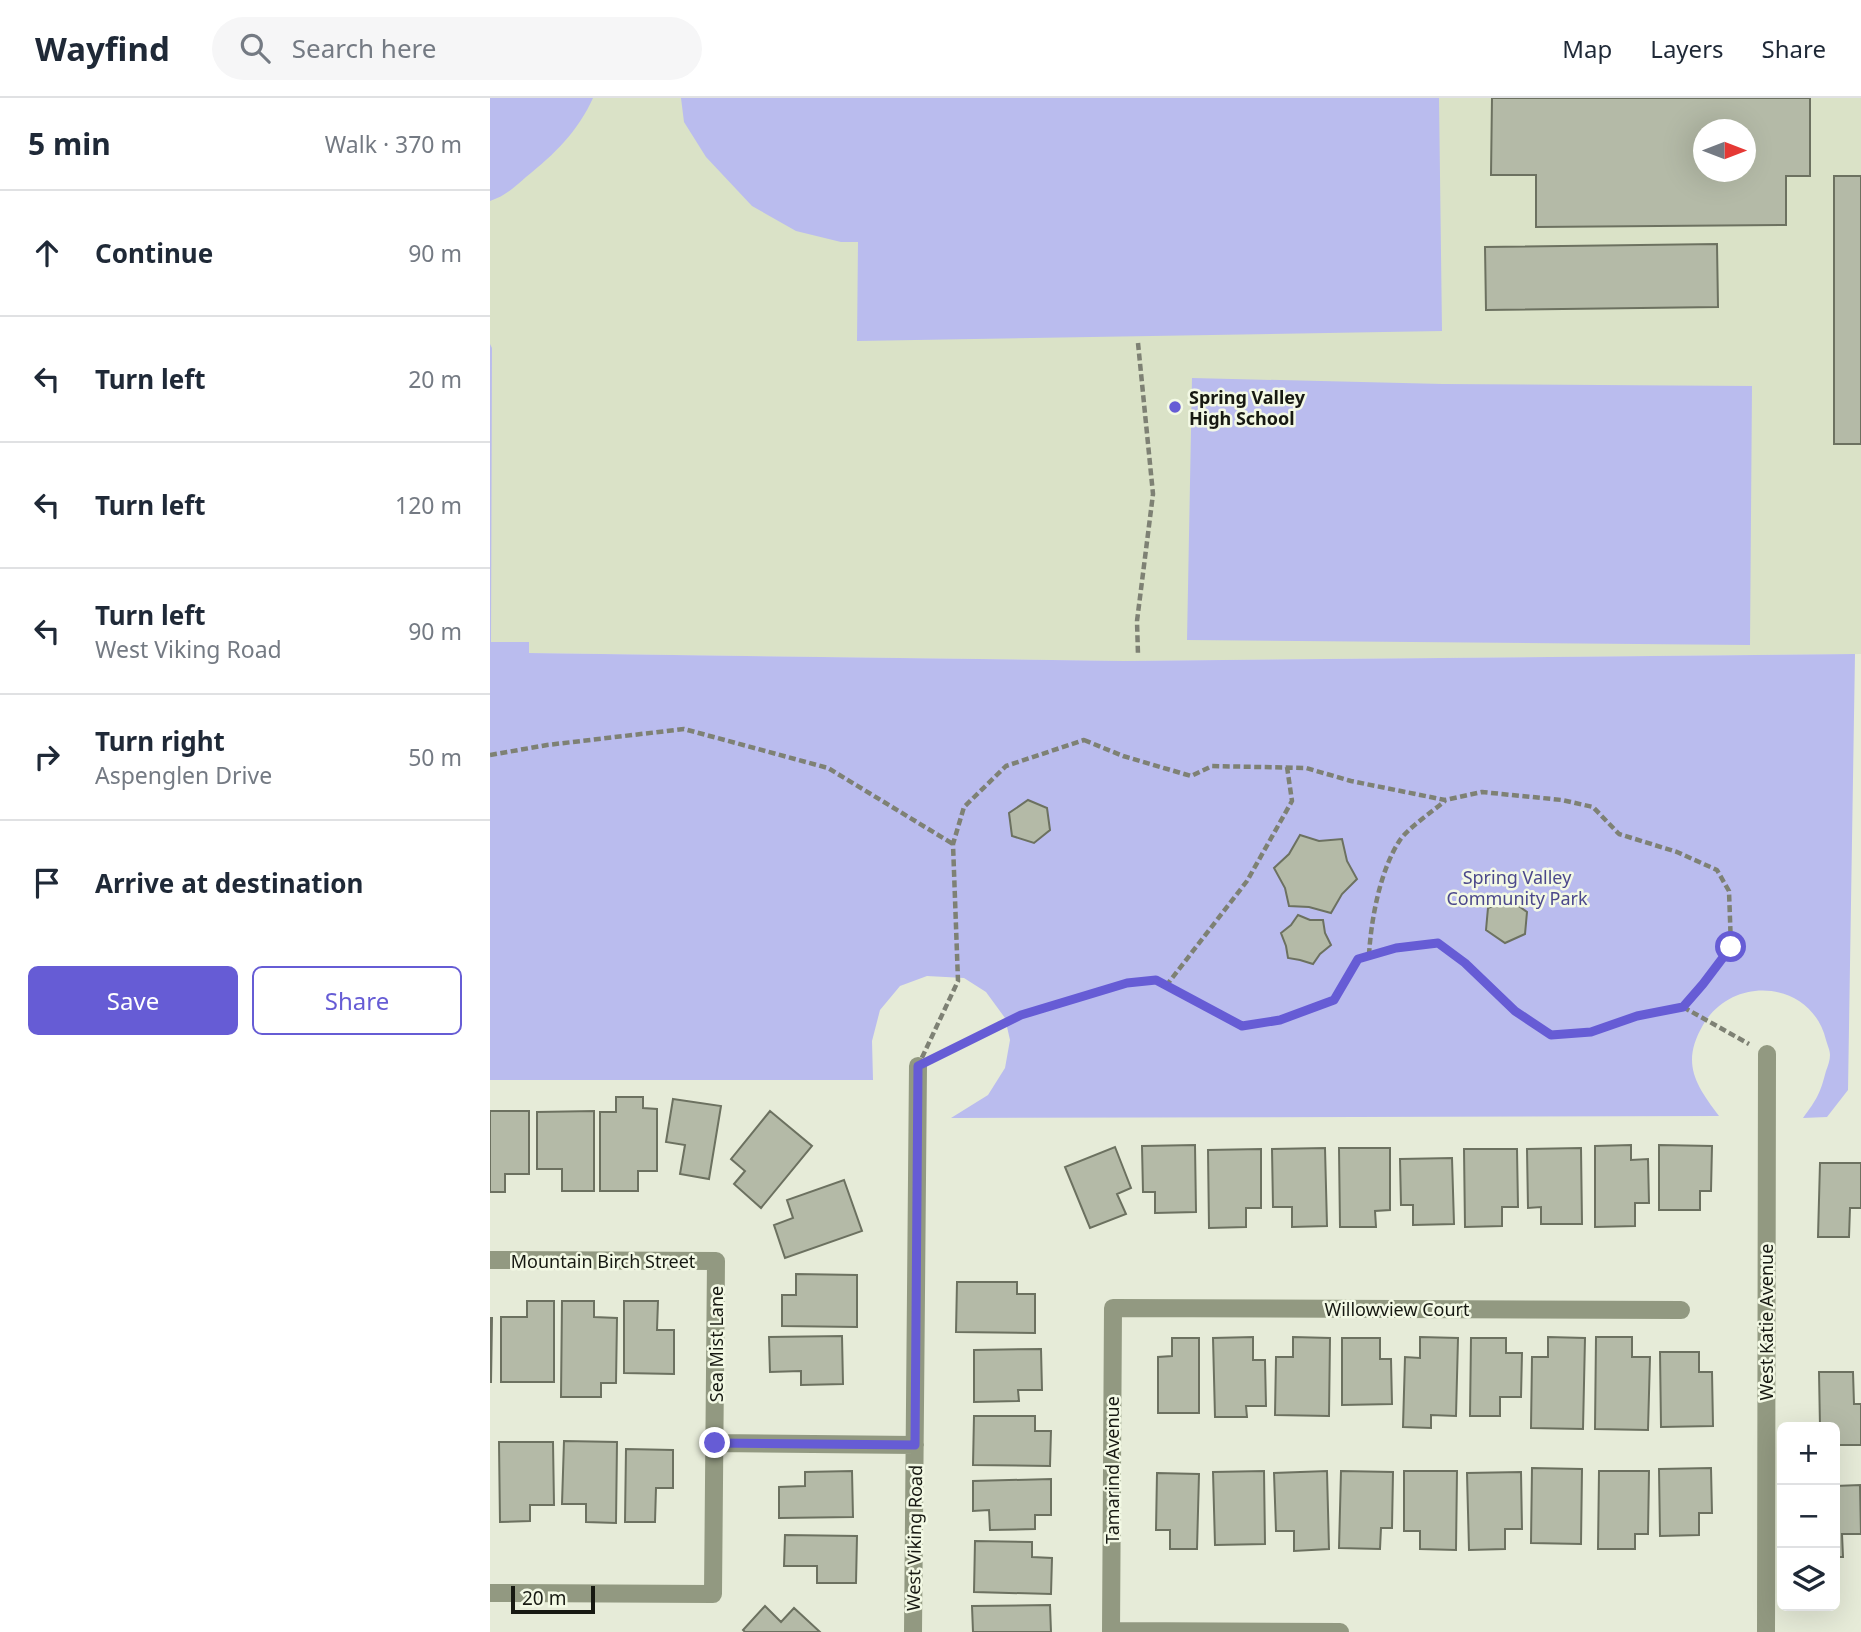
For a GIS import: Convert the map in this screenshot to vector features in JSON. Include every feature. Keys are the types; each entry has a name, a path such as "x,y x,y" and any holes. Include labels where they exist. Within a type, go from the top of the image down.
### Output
{"street":[{"name":"West Katie Avenue","path":"1766,1632 1767,1054"},
{"name":"West Viking Road","path":"913,1632 918,1066"},
{"name":"Mountain Birch Street","path":"490,1260 716,1261"},
{"name":"Sea Mist Lane","path":"490,1593 713,1594 716,1261"},
{"name":"Willowview Court","path":"1113,1308 1681,1310"},
{"name":"Tamarind Avenue","path":"1111,1632 1113,1308"},
{"path":"715,1443 915,1445"},
{"path":"1111,1632 1340,1632"}],"path":[{"path":"1138,343 1153,494 1137,621 1138,655"},
{"path":"490,755 547,745 684,729 828,768 953,844"},
{"path":"1084,740 1123,756 1191,776 1212,766 1306,768 1446,800 1482,792 1562,800 1593,807 1619,834 1678,852 1717,870 1729,891 1731,947 1683,1007 1637,1016 1591,1032 1551,1035 1515,1011 1465,963 1438,943 1396,948 1358,959 1334,1000 1280,1020 1242,1026 1156,980 1127,983 1021,1015 918,1066 958,981 953,844 964,807 1006,766 1084,740"},
{"path":"1166,986 1247,881 1292,801 1287,767"},
{"path":"1368,956 1371,926 1380,890 1401,838 1446,800"},
{"path":"1683,1007 1767,1054"}],"shaded area":[{"name":"Spring Valley High School","path":"490,98 1861,98 1861,654 1124,661 529,653 529,642 490,642"}],"green space":[{"path":"490,98 593,98 573,131 547,160 514,188 490,201"},
{"path":"681,98 1439,98 1442,331 857,341 858,242 841,242 796,231 752,206 706,157 684,122"},
{"name":"Spring Valley Community Park","path":"490,344 491,642 529,642 529,653 1124,661 1855,654 1848,1090 1827,1117 1803,1118 1818,1096 1830,1059 1818,1020 1805,1005 1789,996 1770,991 1751,991 1733,997 1716,1008 1696,1039 1692,1062 1694,1073 1703,1094 1719,1116 951,1118 988,1095 1005,1068 1010,1040 1005,1018 986,992 964,978 927,976 900,986 880,1010 872,1041 873,1080 490,1080"},
{"path":"1192,378 1443,384 1752,386 1750,645 1187,640"}],"building":[{"path":"1492,98 1810,98 1810,176 1786,176 1786,225 1536,227 1536,175 1491,175"},
{"path":"1834,176 1861,176 1861,444 1834,444"},
{"path":"1717,244 1718,307 1486,310 1485,247"},
{"path":"1028,800 1047,808 1050,830 1034,843 1012,836 1009,813"},
{"path":"1300,835 1319,841 1342,839 1347,861 1357,879 1342,894 1331,913 1309,907 1289,906 1285,888 1274,868 1289,854"},
{"path":"1509,899 1527,912 1525,934 1505,943 1486,930 1488,908"},
{"path":"1298,915 1310,920 1323,920 1331,945 1313,964 1288,958 1281,933"},
{"path":"616,1097 643,1097 643,1108 657,1109 657,1171 638,1171 638,1191 600,1191 600,1112 616,1112"},
{"path":"673,1099 721,1106 709,1179 680,1174 685,1145 666,1142"},
{"path":"490,1111 529,1111 529,1174 505,1174 505,1192 490,1192"},
{"path":"594,1111 594,1191 562,1191 562,1169 537,1169 537,1112"},
{"path":"770,1111 812,1146 761,1208 734,1184 745,1171 731,1159"},
{"path":"1195,1145 1196,1212 1155,1213 1155,1192 1143,1192 1142,1146"},
{"path":"1631,1145 1631,1160 1648,1159 1649,1203 1635,1203 1635,1226 1595,1227 1595,1146"},
{"path":"1659,1145 1712,1146 1711,1191 1700,1191 1700,1210 1659,1210"},
{"path":"1115,1147 1131,1188 1117,1194 1126,1214 1090,1228 1065,1167"},
{"path":"1325,1148 1327,1226 1292,1227 1292,1207 1273,1207 1272,1149"},
{"path":"1339,1148 1390,1148 1390,1210 1375,1211 1376,1227 1340,1227"},
{"path":"1581,1148 1582,1224 1541,1224 1541,1207 1528,1208 1527,1149"},
{"path":"1261,1149 1261,1208 1246,1208 1246,1227 1209,1228 1208,1150"},
{"path":"1464,1149 1517,1149 1518,1207 1502,1207 1502,1226 1465,1227"},
{"path":"1452,1158 1454,1224 1413,1225 1413,1205 1401,1205 1400,1159"},
{"path":"1820,1163 1861,1163 1861,1208 1850,1208 1849,1237 1818,1237"},
{"path":"844,1180 862,1231 785,1258 774,1225 793,1218 787,1200"},
{"path":"796,1274 857,1275 857,1327 782,1326 782,1295 796,1295"},
{"path":"957,1282 1017,1282 1017,1294 1035,1294 1035,1333 956,1332"},
{"path":"527,1301 554,1301 554,1382 501,1382 501,1317 527,1317"},
{"path":"562,1301 594,1301 594,1317 617,1318 616,1383 601,1383 601,1397 561,1397"},
{"path":"624,1301 658,1301 657,1330 674,1330 674,1374 624,1373"},
{"path":"492,1318 491,1382 490,1382"},
{"path":"842,1336 843,1384 801,1385 801,1371 770,1372 769,1337"},
{"path":"1253,1337 1253,1360 1265,1360 1266,1406 1246,1406 1247,1417 1215,1417 1213,1338"},
{"path":"1293,1337 1330,1338 1329,1416 1275,1415 1276,1357 1293,1357"},
{"path":"1420,1337 1458,1338 1456,1416 1431,1415 1431,1428 1403,1427 1405,1357 1420,1358"},
{"path":"1548,1337 1585,1338 1583,1429 1531,1428 1532,1357 1548,1357"},
{"path":"1596,1337 1632,1337 1632,1357 1650,1357 1648,1430 1595,1429"},
{"path":"1172,1338 1199,1338 1199,1413 1158,1413 1158,1357 1172,1356"},
{"path":"1342,1338 1380,1338 1380,1359 1391,1359 1392,1404 1342,1405"},
{"path":"1471,1338 1506,1338 1506,1353 1522,1353 1521,1397 1500,1397 1500,1416 1470,1416"},
{"path":"1041,1349 1042,1390 1018,1390 1019,1401 974,1402 974,1350"},
{"path":"1660,1352 1699,1352 1699,1372 1712,1372 1713,1426 1661,1427"},
{"path":"1819,1372 1853,1372 1854,1404 1861,1404 1861,1445 1840,1445 1840,1422 1820,1422"},
{"path":"974,1416 1035,1416 1035,1431 1051,1431 1050,1466 973,1465"},
{"path":"564,1441 617,1442 616,1523 586,1522 586,1504 562,1504"},
{"path":"499,1442 553,1442 554,1505 530,1505 530,1521 500,1522"},
{"path":"626,1449 673,1450 673,1488 656,1488 655,1522 625,1522"},
{"path":"1532,1468 1582,1469 1581,1544 1531,1543"},
{"path":"1711,1468 1712,1513 1699,1513 1699,1535 1660,1536 1659,1469"},
{"path":"852,1471 853,1517 779,1518 779,1487 805,1486 805,1472"},
{"path":"1264,1471 1265,1544 1215,1545 1213,1472"},
{"path":"1327,1471 1329,1549 1294,1551 1294,1531 1276,1531 1274,1473"},
{"path":"1341,1471 1393,1472 1392,1528 1381,1528 1380,1549 1339,1548"},
{"path":"1404,1471 1457,1471 1456,1550 1420,1549 1420,1531 1404,1531"},
{"path":"1599,1471 1649,1471 1648,1534 1635,1534 1635,1549 1598,1549"},
{"path":"1521,1472 1522,1529 1505,1529 1505,1549 1469,1550 1467,1473"},
{"path":"1157,1473 1199,1474 1197,1549 1170,1549 1170,1530 1156,1530"},
{"path":"1051,1479 1051,1515 1035,1515 1035,1529 990,1530 989,1510 973,1511 973,1481"},
{"path":"1860,1485 1861,1534 1842,1534 1843,1557 1840,1557 1840,1486"},
{"path":"785,1535 857,1536 856,1583 817,1583 817,1566 784,1566"},
{"path":"975,1541 1032,1542 1032,1557 1052,1558 1051,1594 974,1592"},
{"path":"1050,1605 1051,1632 973,1632 972,1606"},
{"path":"765,1606 781,1622 794,1608 820,1632 745,1632 743,1630"}],"place":[{"name":"Spring Valley High School","path":"1175,407"}],"route":[{"path":"715,1443 915,1445 918,1066 1021,1015 1127,983 1156,980 1242,1026 1280,1020 1334,1000 1358,959 1396,948 1438,943 1465,963 1515,1011 1551,1035 1591,1032 1637,1016 1683,1007 1731,947"}]}
